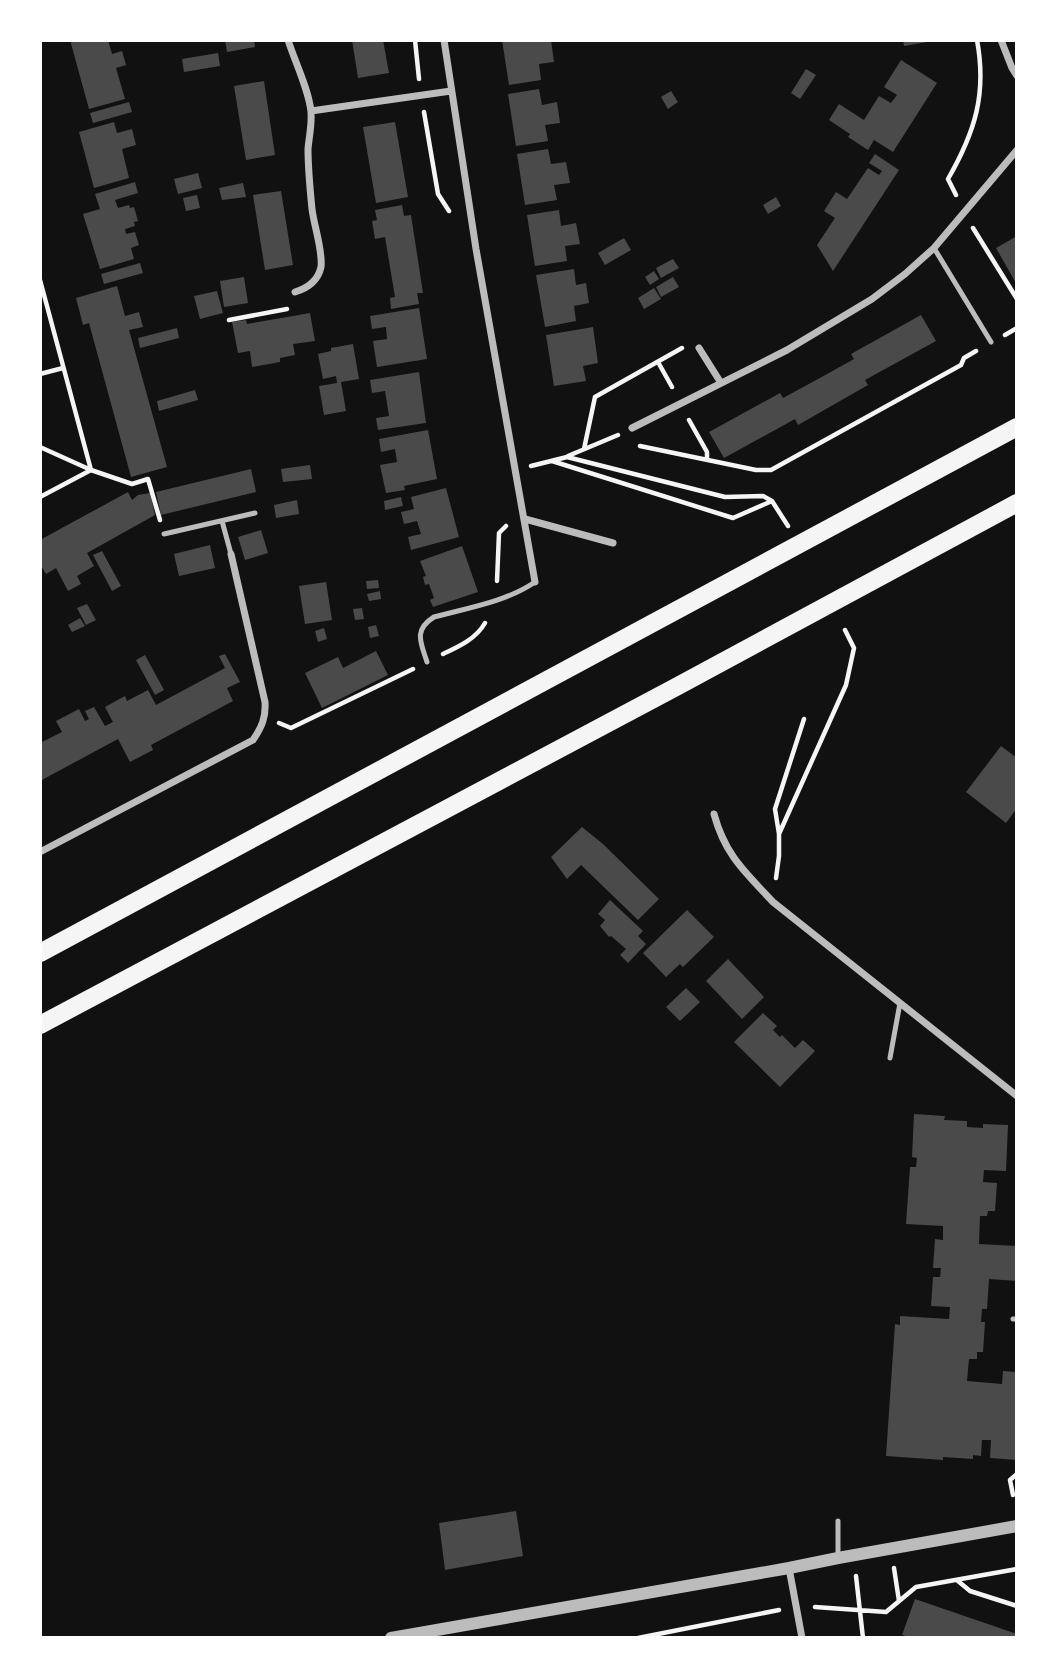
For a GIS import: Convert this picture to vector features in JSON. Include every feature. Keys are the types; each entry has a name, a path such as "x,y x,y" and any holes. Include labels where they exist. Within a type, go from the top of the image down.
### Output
{"main road":[{"path":"40,953 1017,427"},
{"path":"40,1025 1017,503"}],"street":[{"path":"288,40 311,111 309,166 312,210 321,259 321,268 313,282 307,289 295,292"},
{"path":"444,40 475,249 535,582"},
{"path":"1001,40 1017,76"},
{"path":"311,111 451,91"},
{"path":"628,430 787,350 872,299 934,247 1017,150"},
{"path":"699,348 720,383"},
{"path":"525,519 613,543"},
{"path":"40,852 253,740 261,729 265,716 262,685 231,554"},
{"path":"714,814 723,842 731,855 773,902 1017,1096"},
{"path":"391,1638 1017,1527"},
{"path":"789,1568 802,1638"}],"lane":[{"path":"934,247 991,342"},
{"path":"164,534 255,513"},
{"path":"222,521 231,554"},
{"path":"427,662 420,636 426,622 433,617 524,590 535,582"},
{"path":"890,1058 900,1003"},
{"path":"838,1521 838,1558"}],"path":[{"path":"415,40 421,95 438,194 453,216"},
{"path":"40,280 91,470"},
{"path":"229,320 287,309 295,292"},
{"path":"772,500 733,518 551,461 567,457 628,430 632,442 639,446 756,470 771,470 961,365 964,358 1017,328"},
{"path":"584,449 595,397 686,346 699,348"},
{"path":"40,374 64,368"},
{"path":"40,447 91,470 132,484 148,480 164,534"},
{"path":"567,457 725,497 764,496 772,500 782,519"},
{"path":"40,497 91,470"},
{"path":"265,716 291,728 459,646 482,629 494,601 499,564 499,533 523,509"},
{"path":"779,834 846,685 854,648 845,631"},
{"path":"773,902 779,856 775,809 804,719"},
{"path":"1013,1495 1010,1480 1017,1474"},
{"path":"853,1555 863,1638"},
{"path":"894,1568 899,1602"},
{"path":"638,1638 797,1606 886,1612 916,1587 1017,1569"},
{"path":"957,1580 970,1591 1017,1606"}],"building":[{"path":"70,40 108,40 112,54 122,51 126,65 116,68 125,99 89,109"},
{"path":"225,40 254,40 255,47 227,52"},
{"path":"352,40 383,40 389,73 358,78"},
{"path":"502,40 551,40 554,62 539,64 541,80 509,85"},
{"path":"903,40 933,40 933,41 904,46"},
{"path":"218,53 220,66 184,72 182,59"},
{"path":"901,60 937,83 893,152 874,140 868,150 829,120 839,104 864,120 879,96 891,103 897,95 884,87"},
{"path":"806,69 816,75 800,99 791,93"},
{"path":"264,81 275,155 246,160 234,86"},
{"path":"539,89 542,105 557,102 560,123 545,125 548,141 516,146 508,94"},
{"path":"671,91 678,102 668,109 661,97"},
{"path":"129,102 132,112 93,123 90,113"},
{"path":"114,122 117,133 132,129 136,145 122,149 129,178 94,188 79,132"},
{"path":"395,122 408,197 376,203 363,127"},
{"path":"548,149 551,164 566,162 570,183 554,185 557,200 525,205 517,154"},
{"path":"875,154 899,170 833,271 817,245 835,218 824,211 836,192 847,199 868,168 879,175 882,171 869,163"},
{"path":"198,173 202,188 178,194 174,179"},
{"path":"135,182 138,193 115,200 118,208 129,205 130,208 134,207 138,221 134,222 135,226 125,229 126,234 135,232 139,245 131,248 134,259 100,269 83,214 100,209 95,194"},
{"path":"243,183 246,197 222,200 219,188"},
{"path":"281,191 293,265 265,270 253,195"},
{"path":"197,195 200,208 186,211 183,198"},
{"path":"776,197 781,206 768,214 763,205"},
{"path":"402,205 404,216 411,215 423,293 417,293 419,304 391,309 390,298 395,297 385,237 375,239 372,221 377,220 375,210"},
{"path":"559,210 561,226 576,223 580,244 565,246 567,261 535,266 527,215"},
{"path":"1017,236 1017,285 996,248"},
{"path":"624,238 631,250 605,265 598,253"},
{"path":"673,259 679,268 661,278 656,268"},
{"path":"140,263 143,273 104,284 101,274"},
{"path":"574,269 576,285 586,283 589,303 574,306 576,321 545,327 536,275"},
{"path":"654,271 659,279 650,285 645,277"},
{"path":"244,277 248,303 224,307 220,281"},
{"path":"673,277 679,287 661,297 656,287"},
{"path":"117,286 125,316 139,312 143,327 129,330 167,467 131,477 89,323 83,325 76,298"},
{"path":"654,288 661,299 644,309 638,298"},
{"path":"217,291 223,313 200,319 194,296"},
{"path":"419,308 427,359 377,367 373,341 387,339 386,327 372,329 370,316"},
{"path":"310,313 315,341 293,344 295,355 280,358 280,362 252,367 250,351 238,353 232,322 246,320 247,324"},
{"path":"921,315 936,341 865,380 868,385 798,425 795,419 724,458 709,432 780,393 783,398 818,379 854,359 851,354"},
{"path":"593,327 598,363 583,366 586,381 554,386 546,335"},
{"path":"177,328 179,338 140,348 138,338"},
{"path":"353,344 359,379 341,382 346,411 324,415 319,386 337,383 336,376 323,379 318,354 331,351 331,348"},
{"path":"419,372 426,423 378,430 376,418 389,416 385,391 372,393 370,380"},
{"path":"195,390 198,400 159,411 157,401"},
{"path":"428,430 437,479 404,486 405,490 386,493 380,465 397,462 395,449 381,452 379,439"},
{"path":"310,465 312,479 283,482 281,469"},
{"path":"251,469 256,492 161,515 156,492"},
{"path":"446,488 459,537 411,550 408,537 421,534 417,521 404,524 401,512 414,509 411,497"},
{"path":"128,492 132,500 138,495 150,493 155,515 87,553 94,566 77,576 81,584 68,591 56,568 46,574 40,564 40,540"},
{"path":"401,497 403,506 385,510 384,501"},
{"path":"297,500 299,514 276,518 274,505"},
{"path":"261,530 268,553 245,560 238,537"},
{"path":"210,545 215,568 179,576 174,554"},
{"path":"462,546 478,592 433,607 430,600 434,598 429,584 425,585 423,577 426,576 420,561"},
{"path":"102,551 121,586 112,591 93,555"},
{"path":"378,580 379,588 367,589 366,581"},
{"path":"326,582 332,620 305,624 299,586"},
{"path":"380,591 381,599 369,601 367,594"},
{"path":"87,604 96,620 86,625 77,608"},
{"path":"362,608 364,619 355,620 353,609"},
{"path":"80,618 85,626 72,632 68,625"},
{"path":"376,625 379,636 370,638 368,627"},
{"path":"324,628 327,639 318,642 315,631"},
{"path":"376,651 388,675 322,708 305,673 338,657 343,668"},
{"path":"225,654 240,682 227,688 233,701 151,745 153,750 130,762 118,739 40,781 40,743 62,732 56,721 79,709 85,721 89,719 85,711 94,707 105,726 113,722 105,707 125,696 127,701 148,690 156,705 225,668 219,656"},
{"path":"145,655 164,690 155,695 136,660"},
{"path":"1001,746 1017,758 1017,808 1006,823 966,792"},
{"path":"582,827 659,899 638,920 581,865 567,879 551,857"},
{"path":"610,900 643,931 638,936 646,944 628,963 620,955 626,949 609,937 600,926 605,920 598,914"},
{"path":"687,910 714,937 683,967 680,964 666,977 643,953"},
{"path":"728,959 764,997 742,1019 706,981"},
{"path":"686,988 700,1002 680,1021 666,1007"},
{"path":"763,1013 777,1026 773,1030 795,1048 803,1040 815,1051 780,1087 734,1042"},
{"path":"914,1114 967,1121 967,1127 983,1128 983,1124 1008,1125 1006,1171 984,1170 983,1182 997,1183 995,1211 988,1211 987,1216 980,1216 979,1244 1017,1246 1017,1281 989,1279 987,1309 982,1309 981,1322 985,1322 983,1352 977,1352 977,1359 969,1359 967,1381 1002,1384 1003,1371 1017,1372 1017,1460 990,1458 991,1440 982,1440 981,1456 973,1455 973,1459 886,1456 895,1324 900,1325 900,1316 949,1319 950,1307 931,1306 933,1277 940,1277 941,1268 933,1268 935,1239 943,1240 943,1226 906,1224 910,1167 916,1167 917,1158 912,1157"},
{"path":"516,1511 523,1556 445,1570 439,1523"},
{"path":"915,1599 1017,1634 1017,1638 905,1638 906,1636 902,1635"}]}
